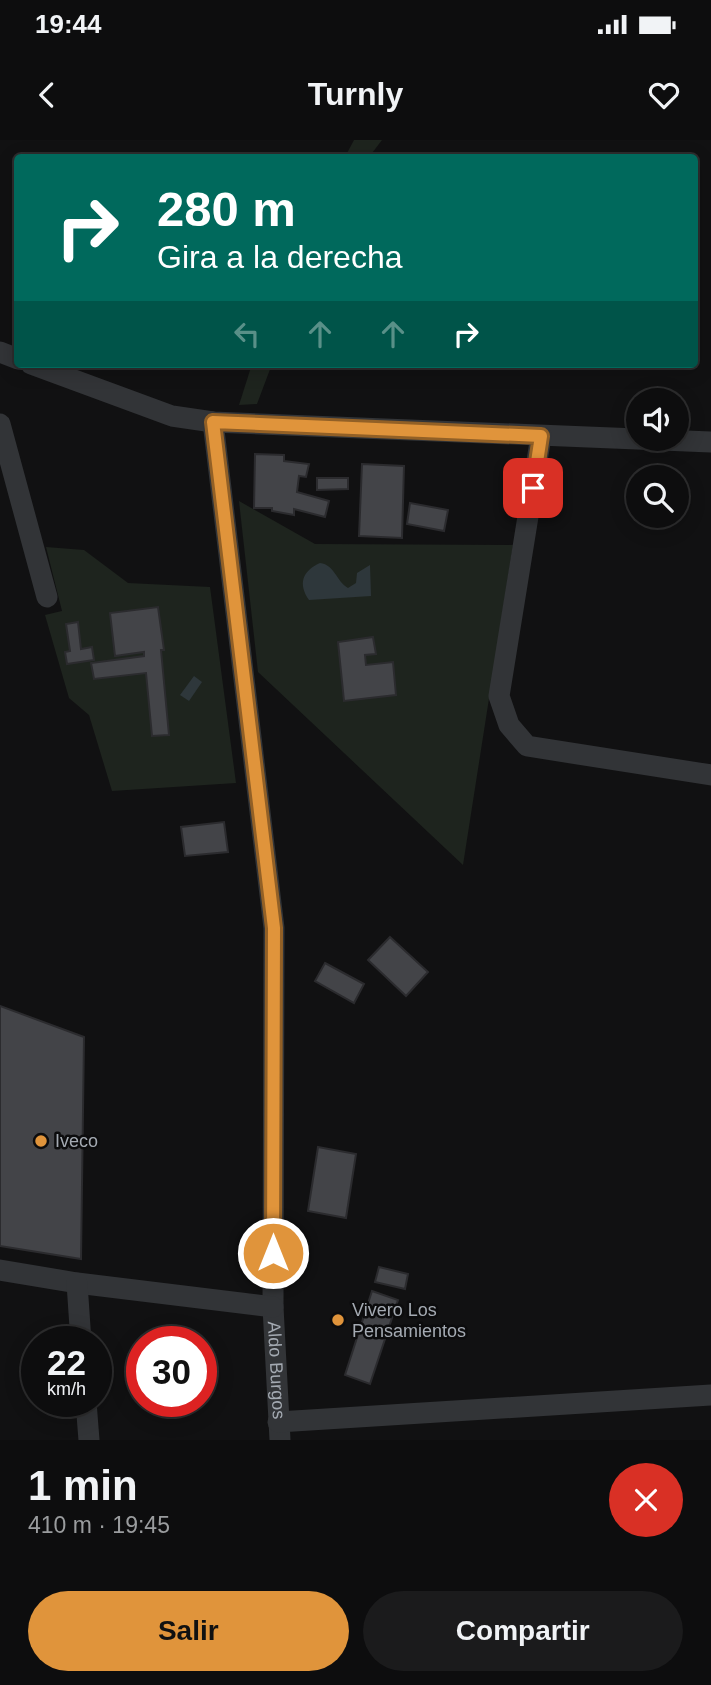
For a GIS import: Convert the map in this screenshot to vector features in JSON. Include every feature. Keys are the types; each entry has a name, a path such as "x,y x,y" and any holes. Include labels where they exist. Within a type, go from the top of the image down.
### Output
{"street":[{"path":"42,368 172,416 213,422 711,442"},
{"name":"Aldo Burgos","path":"213,422 274,928 273,1307 279,1431"},
{"path":"0,424 47,597"},
{"path":"541,436 499,696 509,725 527,746 711,775"},
{"path":"0,1270 77,1283 273,1307"},
{"path":"77,1283 80,1326"},
{"path":"279,1431 711,1395"},
{"path":"87,1417 89,1440"}],"shaded area":[{"path":"354,140 382,140 371,154 347,154"},
{"path":"251,368 270,368 257,404 239,405"},
{"path":"239,501 315,544 513,545 463,865 258,672"},
{"path":"46,547 84,550 128,583 210,587 236,783 112,791 89,715 69,698 45,615 62,611"},
{"path":"320,563 329,567 348,588 356,583 357,573 370,565 371,596 309,600 304,589 304,578 309,570"},
{"path":"194,676 202,682 189,701 180,695"}],"building":[{"path":"255,454 284,455 284,461 309,464 306,477 299,476 297,492 329,501 325,517 294,509 294,515 272,511 272,508 254,508"},
{"path":"362,464 404,466 402,538 359,536"},
{"path":"317,478 348,478 348,489 317,490"},
{"path":"410,503 448,510 444,531 407,524"},
{"path":"158,607 164,650 161,650 169,735 152,736 146,673 94,679 91,663 144,656 144,652 115,656 110,613"},
{"path":"78,622 81,649 92,647 94,660 67,664 65,652 70,651 66,624"},
{"path":"373,637 376,654 365,655 366,665 393,662 396,695 344,701 338,642"},
{"path":"224,822 228,852 185,856 181,827"},
{"path":"390,937 428,972 406,996 368,960"},
{"path":"325,963 364,984 354,1003 315,981"},
{"name":"Iveco","path":"0,1006 84,1037 81,1259 0,1246"},
{"path":"318,1147 356,1154 346,1218 308,1211"},
{"path":"379,1267 408,1274 405,1289 375,1282"},
{"path":"372,1291 398,1300 370,1384 345,1375"}],"place":[{"name":"Iveco","path":"41,1141"},
{"name":"Vivero Los Pensamientos","path":"338,1320"}],"route":[{"path":"273,1253 274,928 213,422 541,436 533,488"}]}
